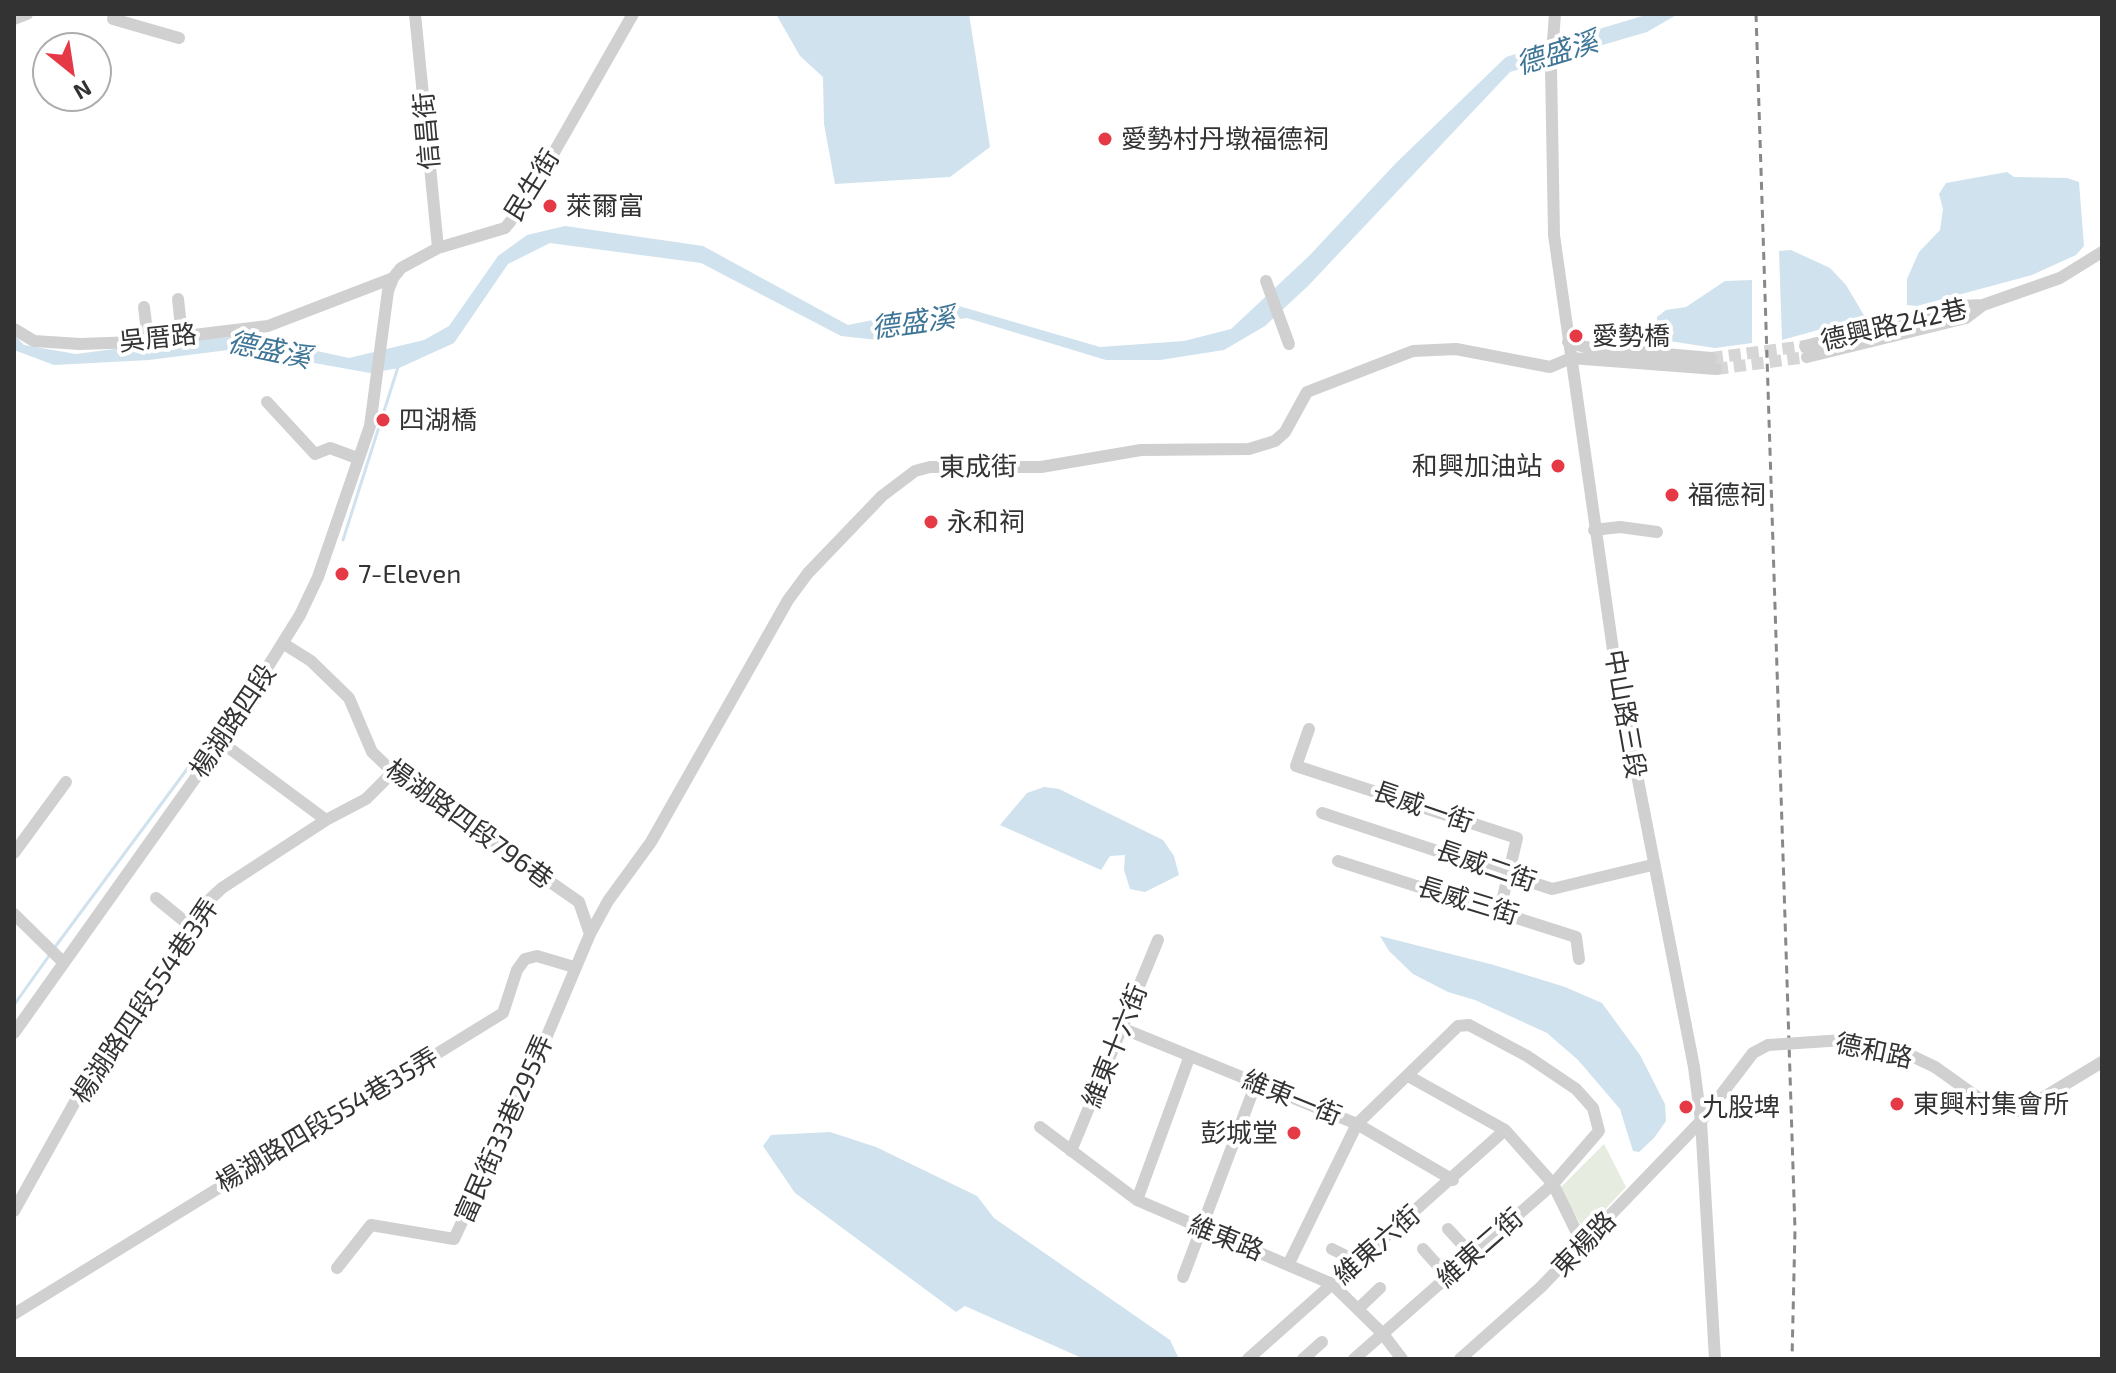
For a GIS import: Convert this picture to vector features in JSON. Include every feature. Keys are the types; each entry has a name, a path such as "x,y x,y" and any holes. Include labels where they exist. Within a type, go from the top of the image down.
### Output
{"street":[{"path":"14,19 27,14"},
{"path":"114,14 113,19 179,38"},
{"name":"信昌街","path":"415,14 438,248"},
{"name":"民生街","path":"393,278 401,268 438,248 505,228 524,205 633,14"},
{"name":"中山路三段","path":"1555,14 1551,67 1554,235 1594,530 1652,865 1694,1067 1701,1121 1715,1359"},
{"name":"德興路242巷","path":"1806,352 1966,318 1983,305 2060,278 2102,252"},
{"name":"吳厝路","path":"14,329 34,341 80,344 148,340 268,326 393,278"},
{"name":"楊湖路四段","path":"14,1033 18,1015 55,955 221,742 284,644 318,577 370,426 383,347 388,291 393,278"},
{"path":"1267,285 1286,338"},
{"path":"178,299 182,336"},
{"path":"144,307 148,340"},
{"path":"1568,342 1714,364 1571,358"},
{"name":"東成街","path":"590,934 608,901 651,842 788,600 808,573 882,496 915,471 935,467 1041,467 1141,450 1249,449 1275,441 1285,432 1307,392 1413,351 1456,349 1550,367 1571,358"},
{"path":"267,402 315,454 330,448 357,458"},
{"path":"1594,530 1620,527 1657,532"},
{"name":"楊湖路四段796巷","path":"284,644 311,661 349,698 372,752 393,772 579,902 590,934"},
{"name":"長威一街","path":"1309,729 1296,766 1517,838 1500,910"},
{"path":"221,742 326,820"},
{"name":"楊湖路四段554巷3弄","path":"14,1211 86,1082 189,925 222,888 326,820 366,799 393,772"},
{"path":"14,853 66,782"},
{"name":"長威二街","path":"1322,813 1552,889 1652,865"},
{"name":"長威三街","path":"1338,861 1500,910 1576,937 1579,959"},
{"path":"156,898 189,925"},
{"path":"14,914 55,955"},
{"name":"富民街33巷295弄","path":"337,1268 371,1225 454,1239 522,1095 590,934"},
{"name":"維東十六街","path":"1071,1151 1124,1029 1158,940"},
{"name":"楊湖路四段554巷35弄","path":"14,1314 503,1013 517,970 525,959 537,956 574,967"},
{"name":"維東二街","path":"1354,1359 1553,1184 1599,1131 1593,1108 1576,1089 1527,1056 1469,1025 1458,1026 1410,1077"},
{"name":"維東一街","path":"1124,1029 1357,1124 1453,1180"},
{"name":"德和路","path":"1701,1121 1753,1053 1768,1045 1844,1040 1912,1056 1935,1067 1994,1109 2021,1111 2102,1062"},
{"path":"1137,1200 1189,1058"},
{"path":"1289,1263 1357,1124 1410,1077 1505,1130 1553,1184 1583,1245"},
{"path":"1183,1277 1256,1083"},
{"name":"東楊路","path":"1460,1359 1583,1245 1701,1121"},
{"name":"維東路","path":"1040,1127 1137,1200 1332,1284 1383,1334 1402,1359"},
{"name":"維東六街","path":"1248,1359 1453,1180 1505,1130"},
{"path":"1448,1229 1472,1255"},
{"path":"1332,1249 1358,1262"},
{"path":"1423,1249 1448,1277"},
{"path":"1358,1309 1380,1288"},
{"path":"1303,1359 1322,1342"}],"shaded area":[{"path":"1604,1144 1626,1187 1585,1231 1559,1189"}],"water":[{"path":"776,14 969,14 990,147 950,177 835,184 824,124 823,77 800,56"},
{"name":"德盛溪","path":"1649,14 1678,14 1647,32 1510,72 1308,286 1265,326 1224,350 1160,360 1106,360 967,318 927,323 877,340 841,336 701,263 550,243 508,264 454,343 399,368 370,373 236,349 149,360 54,365 14,350 14,335 24,345 76,354 236,333 349,358 424,340 449,326 498,256 527,235 565,226 703,246 848,325 952,304 1100,347 1184,341 1231,329 1309,256 1396,163 1506,57"},
{"path":"2007,172 2014,177 2067,178 2079,182 2084,246 2076,255 2032,275 1917,306 1907,305 1907,279 1919,252 1940,230 1943,209 1939,194 1946,183"},
{"path":"1791,250 1830,268 1846,285 1865,317 1782,340 1779,251"},
{"path":"1752,280 1752,343 1715,348 1656,339 1657,317 1666,310 1686,307 1725,281"},
{"path":"1630,321 1638,326 1644,342 1590,334"},
{"path":"1044,787 1059,789 1163,840 1174,856 1179,875 1145,892 1130,889 1124,870 1125,855 1110,856 1101,870 1000,825 1027,793"},
{"path":"1380,936 1494,965 1565,987 1602,1003 1640,1055 1665,1104 1666,1121 1639,1152 1633,1151 1620,1109 1578,1060 1547,1033 1413,974 1389,951"},
{"path":"830,1132 876,1147 977,1196 994,1218 1170,1340 1179,1359 1084,1359 965,1306 956,1312 795,1193 763,1146 771,1135"}],"waterway":[{"path":"343,540 399,364"},
{"path":"55,947 251,683"},
{"path":"14,1005 51,953"}],"tunnel":[{"path":"1711,358 1805,346"},
{"path":"1716,369 1807,357"}],"railway":[{"path":"1756,14 1795,1230 1792,1359"}],"place":[{"name":"愛勢村丹墩福德祠","path":"1105,139"},
{"name":"萊爾富","path":"550,206"},
{"name":"愛勢橋","path":"1576,336"},
{"name":"四湖橋","path":"383,420"},
{"name":"和興加油站","path":"1558,466"},
{"name":"福德祠","path":"1672,495"},
{"name":"永和祠","path":"931,522"},
{"name":"7-Eleven","path":"342,574"},
{"name":"東興村集會所","path":"1897,1104"},
{"name":"九股埤","path":"1686,1107"},
{"name":"彭城堂","path":"1294,1133"}]}
